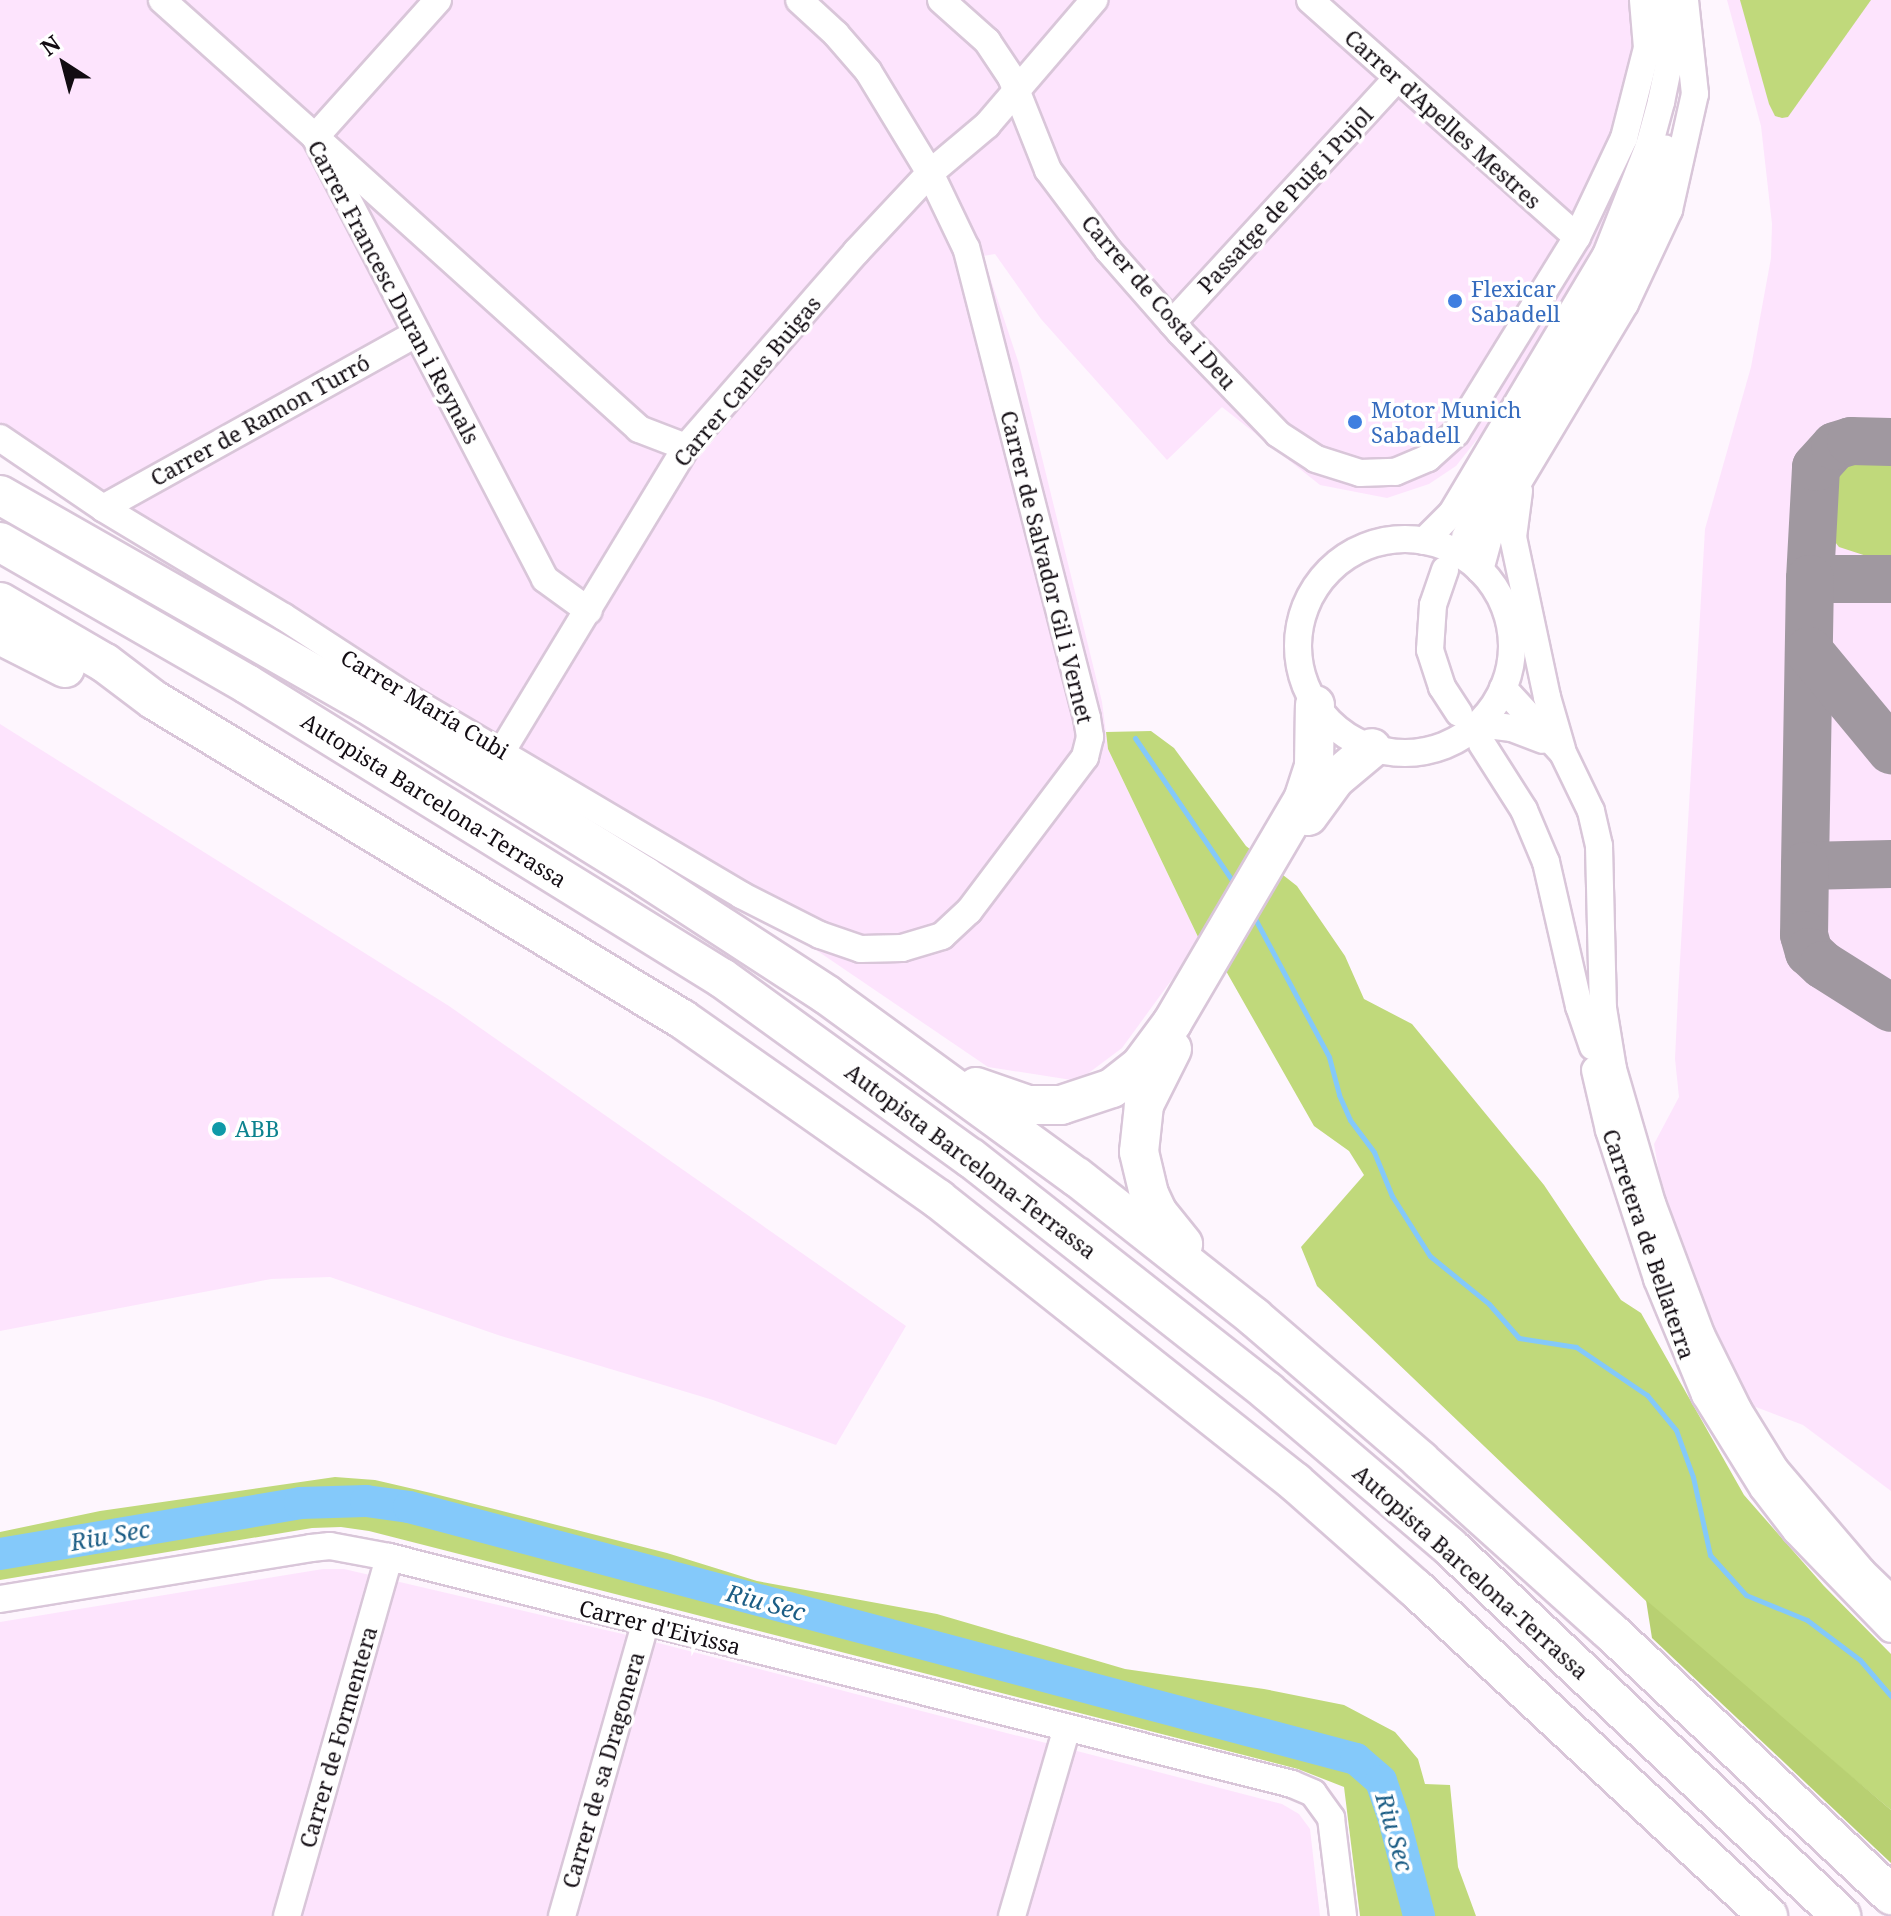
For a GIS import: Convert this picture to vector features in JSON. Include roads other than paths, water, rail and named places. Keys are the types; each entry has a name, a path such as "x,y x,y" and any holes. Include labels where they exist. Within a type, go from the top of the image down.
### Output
{"highway":[{"path":"0,495 367,704 977,1088 1028,1105 1061,1105 1112,1088 1140,1066 1222,952"},
{"name":"Autopista Barcelona-Terrassa","path":"0,542 247,684 722,978 971,1158 1267,1391 1450,1547 1841,1916"},
{"path":"0,602 105,663 154,700 682,1019 938,1199 1295,1482 1415,1588 1768,1916"},
{"path":"0,635 90,681 154,700"},
{"path":"260,645 722,978"},
{"path":"1254,1317 1173,1233 1158,1213 1149,1194 1139,1152 1144,1105 1155,1077 1280,850 1310,782 1315,753 1315,705"},
{"path":"1280,850 1335,779 1372,748"},
{"path":"827,995 1077,1177 1254,1317 1610,1631 1891,1895"}],"street":[{"name":"Carrer Francesc Duran i Reynals","path":"162,0 315,137 545,579 589,611"},
{"path":"438,0 315,137 639,429 686,447"},
{"name":"Carrer de Salvador Gil i Vernet","path":"799,0 836,34 868,71 930,173 966,248 1090,737 1085,757 969,911 942,936 902,948 861,949"},
{"name":"Carrer de Costa i Deu","path":"941,0 987,41 1015,90 1048,170 1108,250 1172,323 1278,434 1316,459 1360,473 1395,472 1428,458 1456,433 1577,237 1624,138 1647,48 1643,0"},
{"name":"Carrer Carles Buigas","path":"502,751 686,447 765,353 930,173 987,125 1094,0"},
{"name":"Carrer d'Apelles Mestres","path":"1310,0 1577,237"},
{"path":"1424,541 1452,513 1606,255 1649,146 1680,2"},
{"path":"1480,570 1492,526 1625,304 1669,210 1695,94 1680,2"},
{"path":"1465,537 1621,268 1640,225 1669,133 1675,97 1672,49"},
{"name":"Passatge de Puig i Pujol","path":"1172,323 1397,78"},
{"name":"Carrer de Ramon Turró","path":"103,508 417,333"},
{"name":"Carrer María Cubi","path":"0,438 103,508 284,617 410,699 741,895 820,935 861,949"},
{"path":"1522,479 1514,509 1513,537 1547,697 1563,753"},
{"path":"1392,540 1424,541 1454,551 1480,570 1499,595 1510,625 1511,657 1503,688 1473,727 1457,740 1424,751 1406,753 1372,748 1336,728 1315,705 1302,675 1298,640 1313,592 1335,566 1361,549 1392,540"},
{"path":"1445,570 1433,605 1430,650 1442,687 1473,727 1524,810 1546,862 1579,1006 1593,1047"},
{"name":"Carretera de Bellaterra","path":"1503,688 1563,753 1591,811 1599,846 1603,1008 1613,1069 1634,1145 1684,1294 1719,1372 1756,1439 1792,1490 1862,1571 1891,1599"},
{"path":"1473,727 1525,732 1563,753"},
{"name":"Carretera de Bellaterra","path":"1601,887 1594,931 1593,1047 1614,1145 1670,1315 1705,1395 1763,1488 1796,1531 1891,1629"},
{"name":"Carrer d'Eivissa","path":"0,1599 311,1548 330,1546 389,1557 645,1624 1292,1784 1313,1793 1331,1818 1343,1916"},
{"name":"Carrer de Formentera","path":"287,1916 389,1557"},
{"path":"1862,1571 1891,1581"},
{"name":"Carrer de sa Dragonera","path":"562,1916 645,1624"},
{"path":"1012,1916 1067,1728"}],"waterway":[{"path":"1135,738 1236,886"},
{"path":"1253,915 1329,1057 1339,1095 1350,1120 1374,1152 1392,1196 1430,1256 1489,1304 1519,1338 1576,1347 1647,1395 1676,1430 1693,1477 1710,1555 1746,1595 1807,1620 1860,1660 1891,1696"},
{"name":"Riu Sec","path":"0,1554 300,1503 366,1501 409,1507 1356,1759 1381,1781 1419,1916"}],"tunnel":[{"path":"1445,570 1465,537"}],"place":[{"name":"Flexicar Sabadell","path":"1455,301"},
{"name":"Motor Munich Sabadell","path":"1355,422"},
{"name":"ABB","path":"219,1129"}]}
